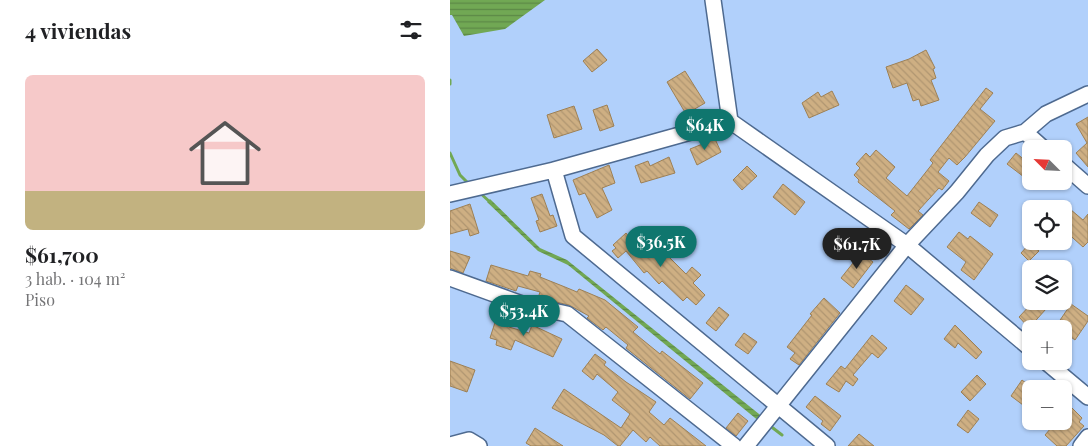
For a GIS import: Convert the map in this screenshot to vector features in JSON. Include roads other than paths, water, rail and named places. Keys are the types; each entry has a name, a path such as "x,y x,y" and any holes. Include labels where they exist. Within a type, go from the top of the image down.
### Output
{"street":[{"path":"713,0 730,121 907,245 1022,341"},
{"path":"746,446 907,245 1005,138 1025,132 1046,114 1088,94"},
{"path":"450,194 554,170 730,121"},
{"path":"1025,132 1034,140"},
{"path":"554,170 573,236 827,446"},
{"path":"1072,172 1088,186"},
{"path":"450,278 522,304 567,314 734,446"},
{"path":"1056,370 1088,397"},
{"path":"1080,446 1088,437"},
{"path":"450,445 469,440 479,446"}],"waterway":[{"path":"450,153 460,175 470,185"},
{"path":"479,192 491,203"},
{"path":"769,425 782,435"}]}
